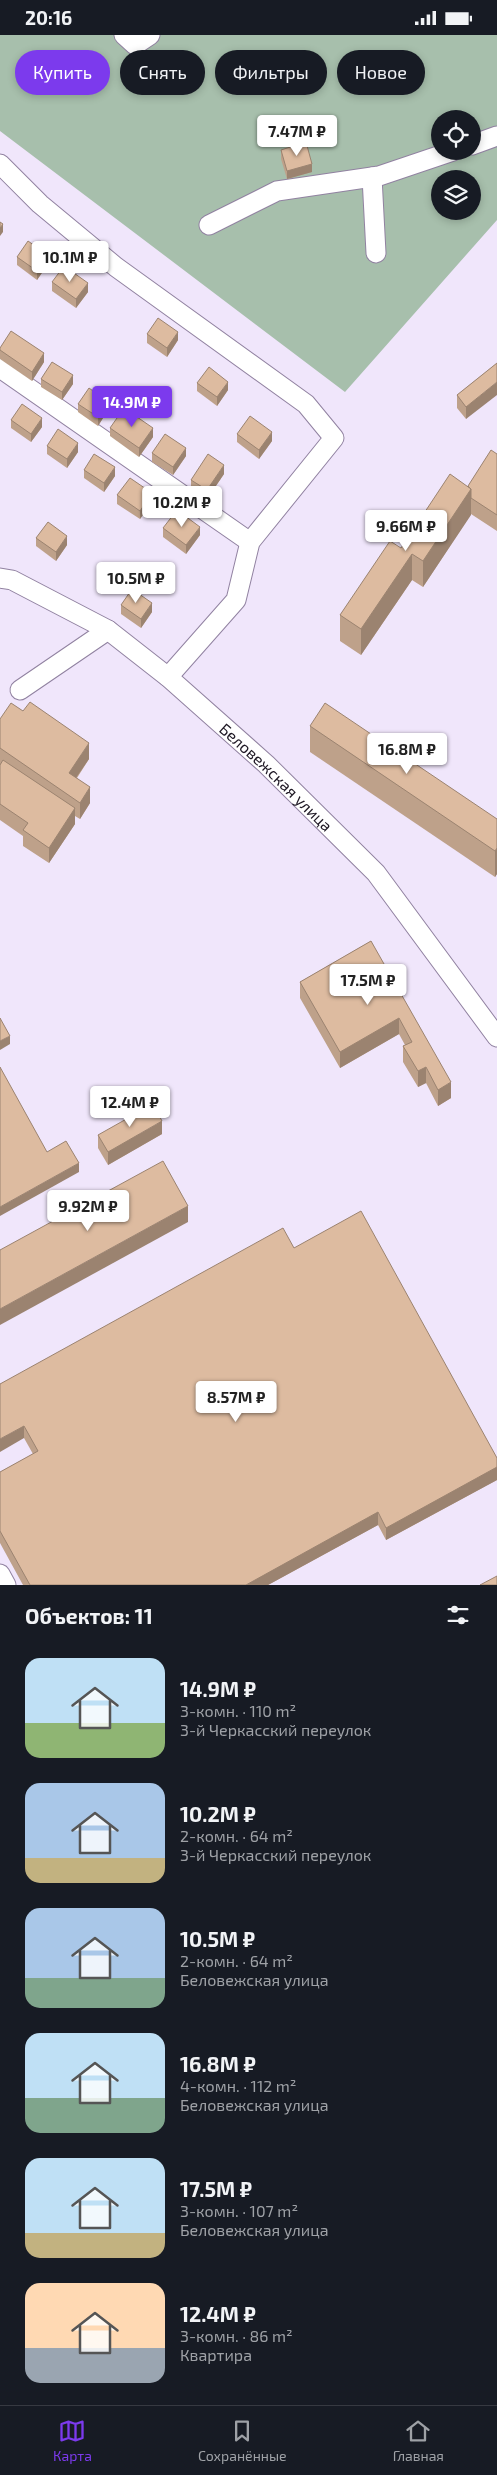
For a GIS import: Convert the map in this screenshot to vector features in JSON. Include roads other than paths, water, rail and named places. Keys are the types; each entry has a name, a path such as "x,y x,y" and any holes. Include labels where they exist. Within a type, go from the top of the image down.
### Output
{"street":[{"path":"124,35 135,45 150,35"},
{"path":"481,142 497,137"},
{"path":"209,225 277,191 372,177 431,158"},
{"path":"0,164 40,204 116,267 306,404 334,438 297,487 250,543 236,600 168,677"},
{"path":"372,177 376,253"},
{"path":"0,368 250,543"},
{"name":"Беловежская улица","path":"0,578 12,580 108,630 168,677 266,764 376,873 497,1037"},
{"path":"20,689 108,630"},
{"path":"0,1574 6,1585"}]}
